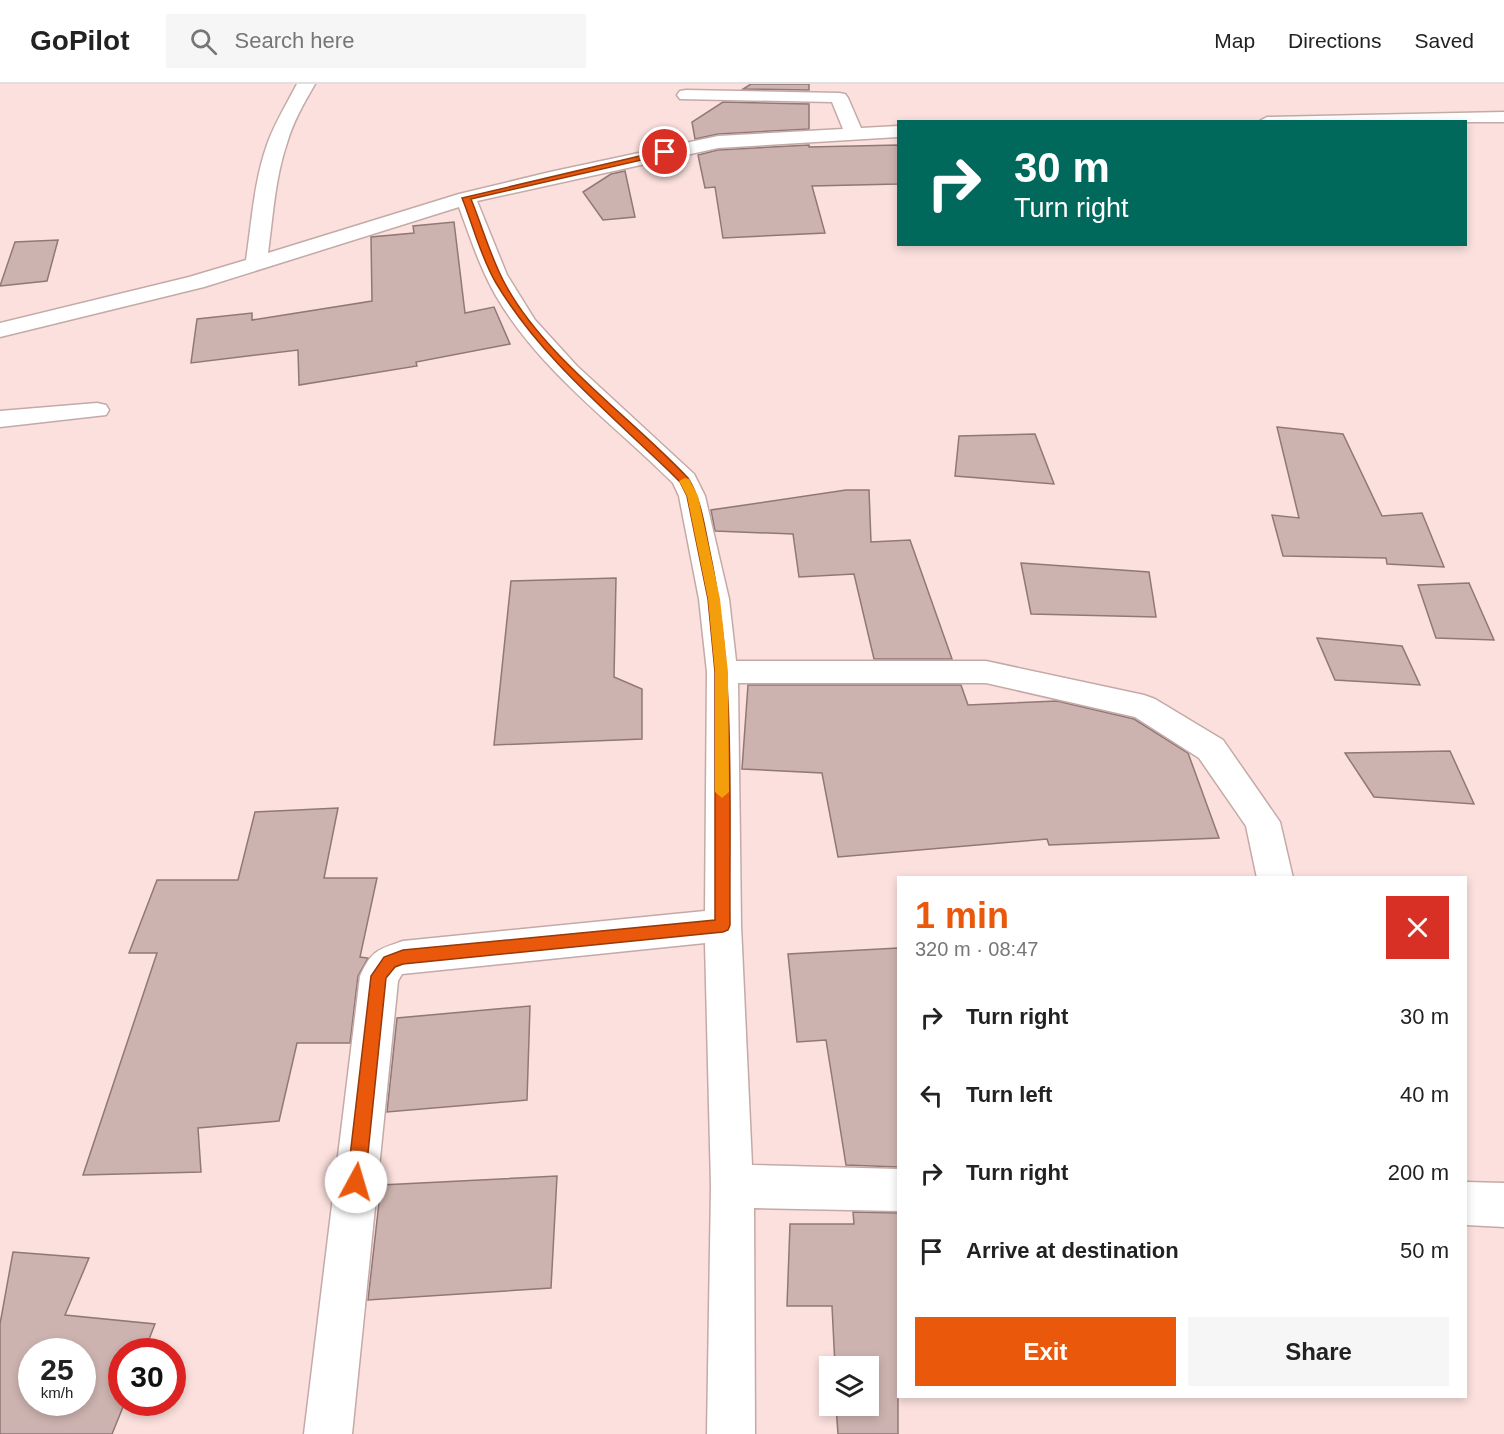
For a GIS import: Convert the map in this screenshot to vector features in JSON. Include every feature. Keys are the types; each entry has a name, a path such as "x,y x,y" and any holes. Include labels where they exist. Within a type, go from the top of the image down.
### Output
{"street":[{"path":"256,264 273,155 285,123 306,84"},
{"path":"686,95 823,96 838,91 854,132"},
{"path":"1362,120 1504,117"},
{"path":"0,330 184,285 466,198 718,142 897,131"},
{"path":"466,198 499,281 523,318 539,339 584,385 684,480 692,496 714,599 722,672 723,925 732,1186 731,1434"},
{"path":"0,419 97,410"},
{"path":"722,672 986,672 1144,707 1211,749 1263,822 1275,876"},
{"path":"328,1434 379,976 389,962 403,957 723,925"},
{"path":"732,1186 897,1190"},
{"path":"1467,1204 1504,1205"}],"building":[{"path":"751,84 809,84 809,90 743,89"},
{"path":"723,102 809,104 809,129 718,134 695,139 692,122"},
{"path":"809,145 809,147 897,145 897,184 812,186 825,233 723,238 715,187 705,188 698,155 718,150"},
{"path":"625,171 635,217 603,220 583,192 611,174"},
{"path":"454,222 465,313 494,307 510,344 416,362 417,366 299,385 298,350 191,363 197,319 252,313 252,320 372,301 371,237 414,233 413,226"},
{"path":"58,240 47,281 0,286 15,242"},
{"path":"1277,427 1343,434 1382,516 1422,513 1444,567 1387,564 1386,558 1283,556 1272,515 1299,518"},
{"path":"1035,434 1054,484 955,476 959,436"},
{"path":"846,490 869,490 871,542 910,540 952,659 874,659 854,574 799,577 793,534 715,531 711,510"},
{"path":"1021,563 1149,572 1156,617 1031,614"},
{"path":"616,578 614,677 642,689 642,739 494,745 511,581"},
{"path":"1469,583 1494,640 1436,638 1418,585"},
{"path":"1317,638 1402,646 1420,685 1335,680"},
{"path":"748,685 961,685 968,705 1057,701 1134,719 1188,753 1219,838 1049,845 1047,839 838,857 822,773 742,769"},
{"path":"1450,751 1474,804 1374,797 1345,753"},
{"path":"338,808 324,878 377,878 360,957 368,958 358,976 350,1043 297,1043 279,1121 198,1128 201,1172 83,1175 157,953 129,953 157,880 238,880 255,812"},
{"path":"897,948 897,1167 846,1165 826,1040 797,1042 788,954"},
{"path":"530,1006 527,1100 387,1112 397,1018"},
{"path":"557,1176 551,1288 368,1300 381,1185"},
{"path":"853,1212 897,1213 898,1434 838,1434 837,1416 879,1416 879,1356 834,1356 832,1306 787,1306 790,1224 854,1224"},
{"path":"13,1252 89,1258 65,1315 155,1324 150,1338 108,1338 108,1416 119,1416 112,1434 0,1434 0,1324"}],"slow traffic":[{"path":"685,481 692,496 714,599 722,672 722,792"}],"route":[{"path":"356,1182 379,976 389,962 403,957 723,925 722,672 714,599 692,496 684,480 539,339 509,300 490,260 466,198 665,152"}]}
